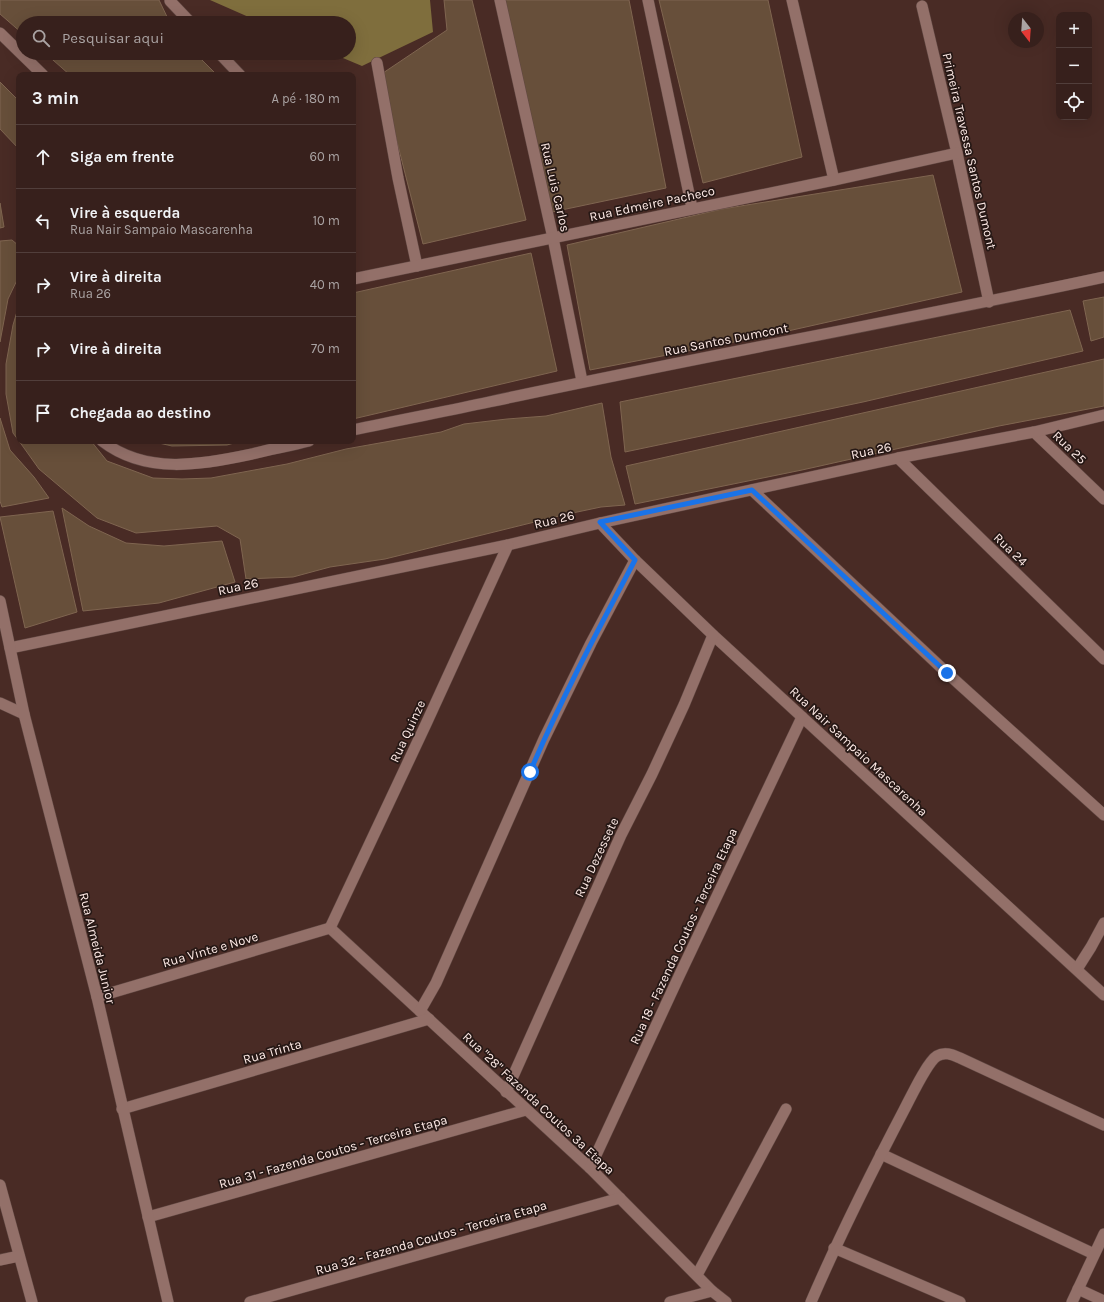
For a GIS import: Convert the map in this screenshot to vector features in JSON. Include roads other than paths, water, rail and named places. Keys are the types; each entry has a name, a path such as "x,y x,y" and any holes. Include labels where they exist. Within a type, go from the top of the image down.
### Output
{"street":[{"name":"Rua Luis Carlos","path":"500,0 553,238 582,381"},
{"path":"648,0 692,208"},
{"path":"792,0 834,180"},
{"path":"170,1 184,16"},
{"name":"Primeira Travessa Santos Dumont","path":"922,6 957,153 989,302"},
{"path":"0,33 16,49"},
{"path":"28,60 40,72"},
{"path":"226,60 237,72"},
{"path":"377,63 398,178 418,266"},
{"name":"Rua Edmeire Pacheco","path":"356,278 692,208 834,180 957,153"},
{"name":"Rua Santos Dumcont","path":"356,429 582,381 989,302 1104,277"},
{"name":"Rua 26","path":"10,648 508,545 600,522 898,458 1034,432 1104,416"},
{"name":"Rua 25","path":"1034,432 1104,499"},
{"path":"106,444 112,449 131,458 151,462 182,465 202,464 273,445"},
{"name":"Rua 24","path":"898,458 1104,659"},
{"path":"752,490 947,673 1104,816"},
{"name":"Rua Nair Sampaio Mascarenha","path":"600,522 635,560 713,635 1104,994"},
{"name":"Rua Quinze","path":"330,928 508,545"},
{"path":"420,1011 436,982 544,739 591,643 635,560"},
{"name":"Rua Almeida Junior","path":"0,601 24,714 97,997 168,1302"},
{"name":"Rua Dezessete","path":"506,1092 621,835 652,774 684,705 713,635"},
{"path":"0,703 24,714"},
{"name":"Rua 18 - Fazenda Coutos - Terceira Etapa","path":"590,1168 802,717"},
{"path":"1077,969 1104,923"},
{"name":"Rua Vinte e Nove","path":"97,997 330,928"},
{"name":"Rua \"28\" Fazenda Coutos 3ª Etapa","path":"330,928 590,1168 712,1291 726,1302"},
{"name":"Rua Trinta","path":"122,1109 429,1019"},
{"path":"811,1302 834,1248 881,1154 920,1080 937,1056 944,1054 960,1058 1104,1125"},
{"path":"697,1276 786,1109"},
{"name":"Rua 31 - Fazenda Coutos - Terceira Etapa","path":"148,1217 526,1110"},
{"path":"881,1154 1094,1254"},
{"path":"0,1185 32,1302"},
{"name":"Rua 32 - Fazenda Coutos - Terceira Etapa","path":"250,1302 620,1198"},
{"path":"1072,1302 1104,1234"},
{"path":"834,1248 960,1302"},
{"path":"0,1260 19,1256"},
{"path":"1078,1289 1104,1301"},
{"path":"670,1302 712,1291"}]}
